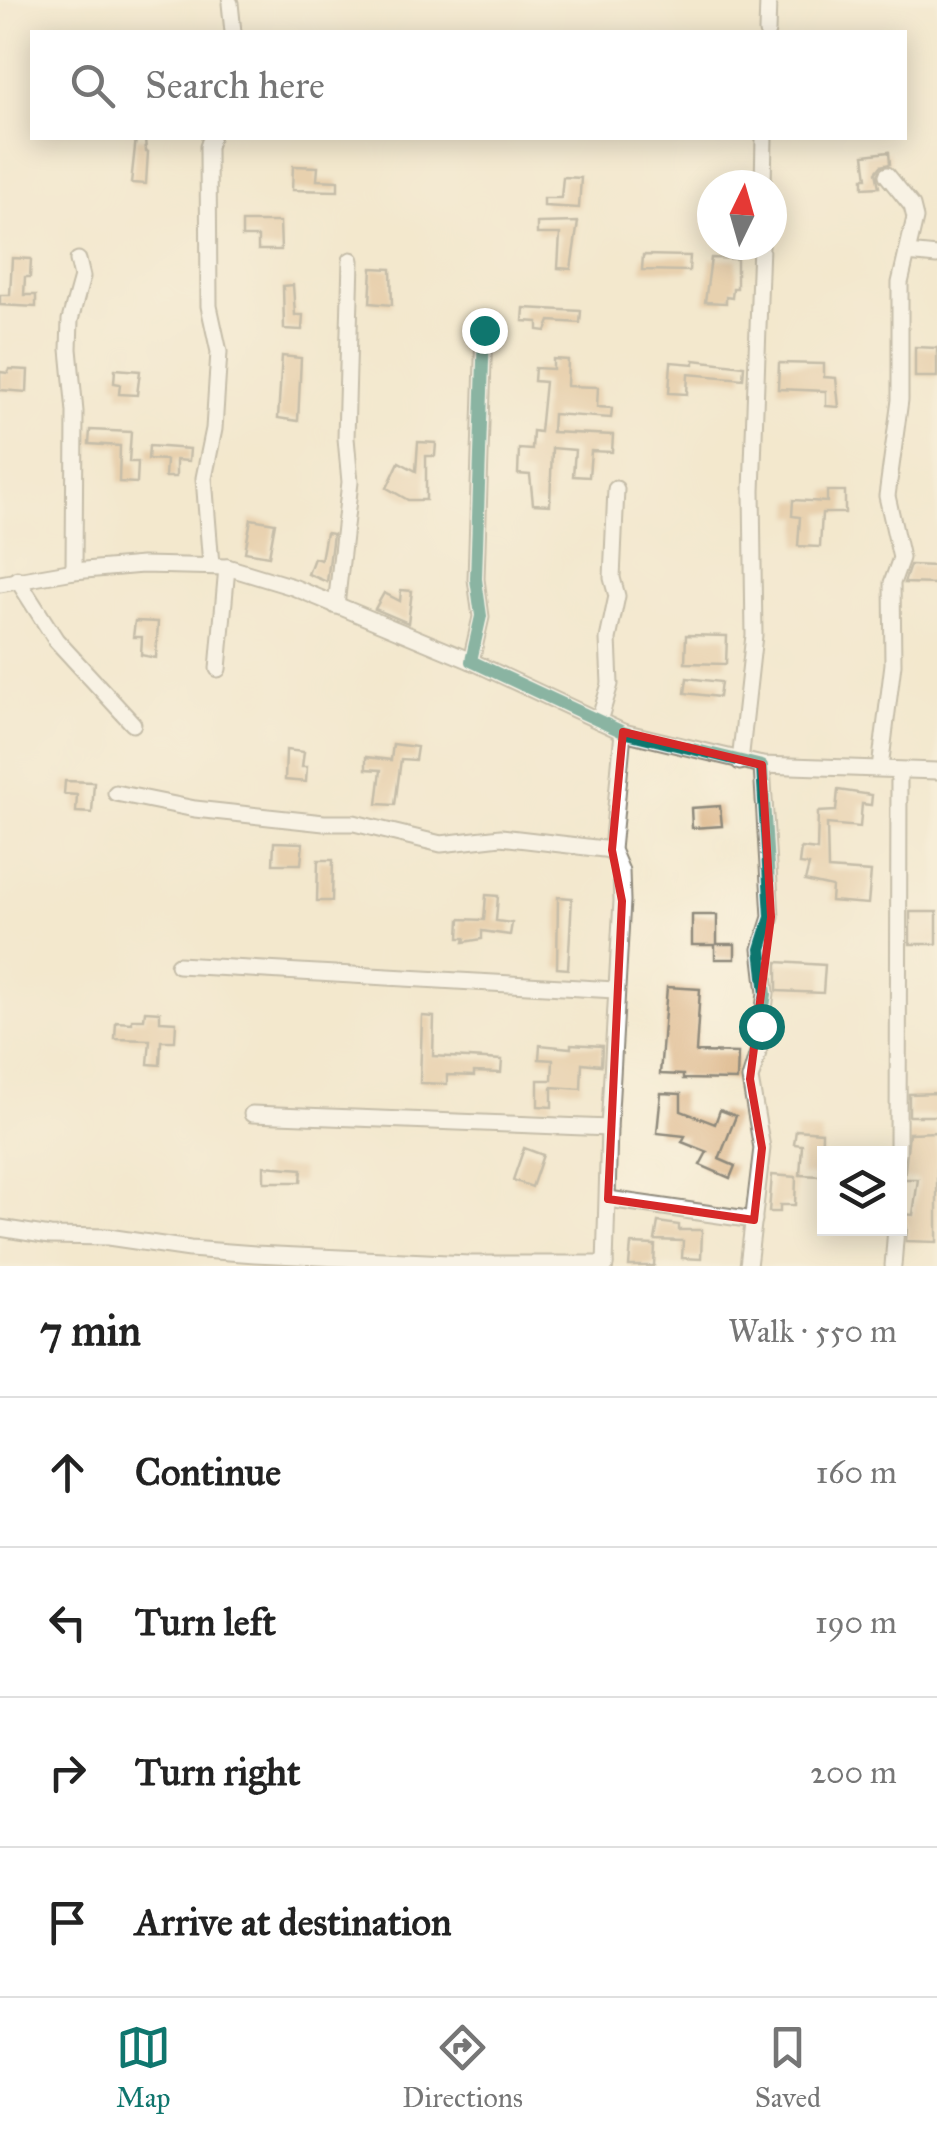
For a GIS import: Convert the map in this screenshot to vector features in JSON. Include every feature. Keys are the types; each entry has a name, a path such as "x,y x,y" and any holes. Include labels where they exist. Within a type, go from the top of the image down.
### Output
{"street":[{"path":"767,30 768,0"},
{"path":"230,3 233,30"},
{"path":"210,140 209,306 219,352 214,429 204,478 219,566 218,670"},
{"path":"763,170 764,140"},
{"path":"880,768 893,664 892,583 901,558 888,496 900,400 900,283 914,210 887,175"},
{"path":"907,254 937,256"},
{"path":"74,571 75,412 69,348 70,320 82,277 78,260"},
{"path":"336,606 350,482 346,420 351,260"},
{"path":"740,762 754,635 752,491 760,260"},
{"path":"471,661 481,616 476,579 484,330"},
{"path":"599,721 610,684 608,640 616,596 612,578 616,489"},
{"path":"0,584 74,571 142,565 219,566 293,587 471,661 623,732 762,766 937,772"},
{"path":"17,579 56,640 133,724"},
{"path":"0,1228 50,1236 108,1237 190,1250 469,1264 605,1265 608,1128 622,901 620,871 612,850 623,732"},
{"path":"748,1266 762,1148 750,1079 759,1049 766,994 761,949 771,917 762,766"},
{"path":"898,1146 899,771"},
{"path":"116,793 195,809 324,824 354,823 440,844 501,838 612,850"},
{"path":"178,965 615,990"},
{"path":"252,1114 608,1128"},
{"path":"608,1199 754,1220"},
{"path":"893,1266 895,1236"}],"highlighted area":[{"path":"623,732 762,765 771,917 750,1079 762,1148 754,1220 608,1199 622,901 612,850"}],"building":[{"path":"136,140 145,140 146,184 131,183"},
{"path":"889,152 890,164 876,172 879,187 863,188 863,178 867,178 864,155"},
{"path":"293,166 318,167 317,180 338,181 338,191 292,190"},
{"path":"563,177 581,178 579,208 544,206 544,198 561,198"},
{"path":"242,222 280,222 281,250 258,250 258,237 242,237"},
{"path":"578,222 571,269 558,268 560,234 537,234 537,223"},
{"path":"643,255 690,256 689,271 642,270"},
{"path":"12,258 31,259 24,295 36,295 36,307 0,305 0,295 10,295"},
{"path":"711,260 737,260 737,288 733,288 732,298 726,297 726,303 705,302"},
{"path":"372,268 391,269 392,305 370,303"},
{"path":"293,285 295,315 303,315 302,330 284,329 283,286"},
{"path":"524,308 581,311 580,323 550,321 546,331 538,330 538,322 523,321"},
{"path":"915,347 937,348 937,377 915,377"},
{"path":"282,356 301,358 298,421 278,418"},
{"path":"553,359 568,360 567,386 598,387 597,407 612,408 611,418 553,414 552,432 613,435 612,452 591,451 589,477 573,476 575,450 552,448 550,505 533,504 530,475 518,474 519,449 532,450 533,431 540,432 545,382 534,381 535,368 553,369"},
{"path":"694,360 744,366 743,379 688,374 687,394 669,393 671,362 694,364"},
{"path":"779,363 824,364 824,377 836,378 839,407 826,406 826,391 778,389"},
{"path":"9,369 28,370 27,392 0,390 0,372 8,373"},
{"path":"115,369 140,371 137,395 119,394 120,384 114,383"},
{"path":"90,430 131,432 129,462 138,462 137,483 119,482 120,446 89,444"},
{"path":"418,442 436,443 435,456 426,456 426,500 408,500 387,488 399,462 416,471"},
{"path":"149,446 190,449 189,461 176,460 176,477 165,477 166,460 148,459"},
{"path":"827,491 845,491 845,513 822,513 820,547 798,546 800,517 792,516 793,500 827,502"},
{"path":"251,519 275,523 269,556 245,552"},
{"path":"326,533 333,534 327,582 308,574 314,558 321,560"},
{"path":"910,565 937,566 937,584 904,583"},
{"path":"401,590 412,591 408,623 375,609 384,593 400,601"},
{"path":"135,621 158,622 156,658 141,655 142,637 133,637"},
{"path":"686,635 727,636 726,664 685,663"},
{"path":"687,678 721,682 719,697 685,693"},
{"path":"393,744 417,747 415,760 401,759 395,805 377,804 381,770 366,769 366,757 391,760"},
{"path":"286,750 304,752 306,782 285,780"},
{"path":"65,781 94,782 92,813 76,812 77,795 64,794"},
{"path":"838,790 872,795 871,805 862,804 860,827 827,824 828,869 871,872 868,904 831,901 832,887 805,881 809,865 799,864 801,848 817,850 818,812 836,811"},
{"path":"720,806 722,826 692,828 691,808"},
{"path":"274,842 303,843 301,864 273,864"},
{"path":"318,860 333,860 332,901 317,901"},
{"path":"486,895 498,896 496,921 512,923 510,935 482,931 482,939 464,942 465,938 459,938 460,919 484,920"},
{"path":"558,897 572,898 568,969 557,968"},
{"path":"910,912 937,912 937,944 910,944"},
{"path":"692,915 717,915 717,944 735,944 735,959 715,959 715,945 692,945"},
{"path":"777,962 825,965 823,993 777,991"},
{"path":"667,987 700,989 696,1052 738,1053 737,1080 683,1079 683,1075 660,1074"},
{"path":"145,1011 160,1012 160,1021 176,1022 175,1041 161,1041 160,1065 148,1064 150,1040 115,1039 116,1022 144,1019"},
{"path":"422,1016 434,1017 433,1056 502,1060 501,1073 447,1075 447,1084 420,1083"},
{"path":"571,1044 602,1046 601,1065 582,1063 581,1089 552,1087 552,1107 538,1106 538,1080 552,1080 553,1060 539,1059 540,1045 571,1048"},
{"path":"661,1093 681,1094 681,1111 715,1124 720,1110 736,1116 719,1159 735,1166 730,1178 700,1165 707,1152 682,1142 685,1136 657,1133"},
{"path":"937,1093 937,1116 909,1116 909,1094"},
{"path":"796,1130 822,1132 822,1146 817,1146 817,1176 800,1175 802,1145 794,1144"},
{"path":"937,1132 937,1242 906,1241 907,1214 913,1215 918,1179 907,1179 909,1133"},
{"path":"524,1148 543,1155 532,1187 513,1180"},
{"path":"264,1166 302,1169 301,1182 264,1182"},
{"path":"772,1175 796,1177 795,1205 780,1205 780,1212 769,1212"},
{"path":"658,1222 679,1225 679,1230 702,1230 701,1259 682,1258 683,1241 655,1240"},
{"path":"631,1244 655,1245 654,1266 629,1266"}],"route":[{"path":"484,330 476,579 481,616 471,661 623,732 762,766 771,917 761,949 766,994 761,1026"}]}
